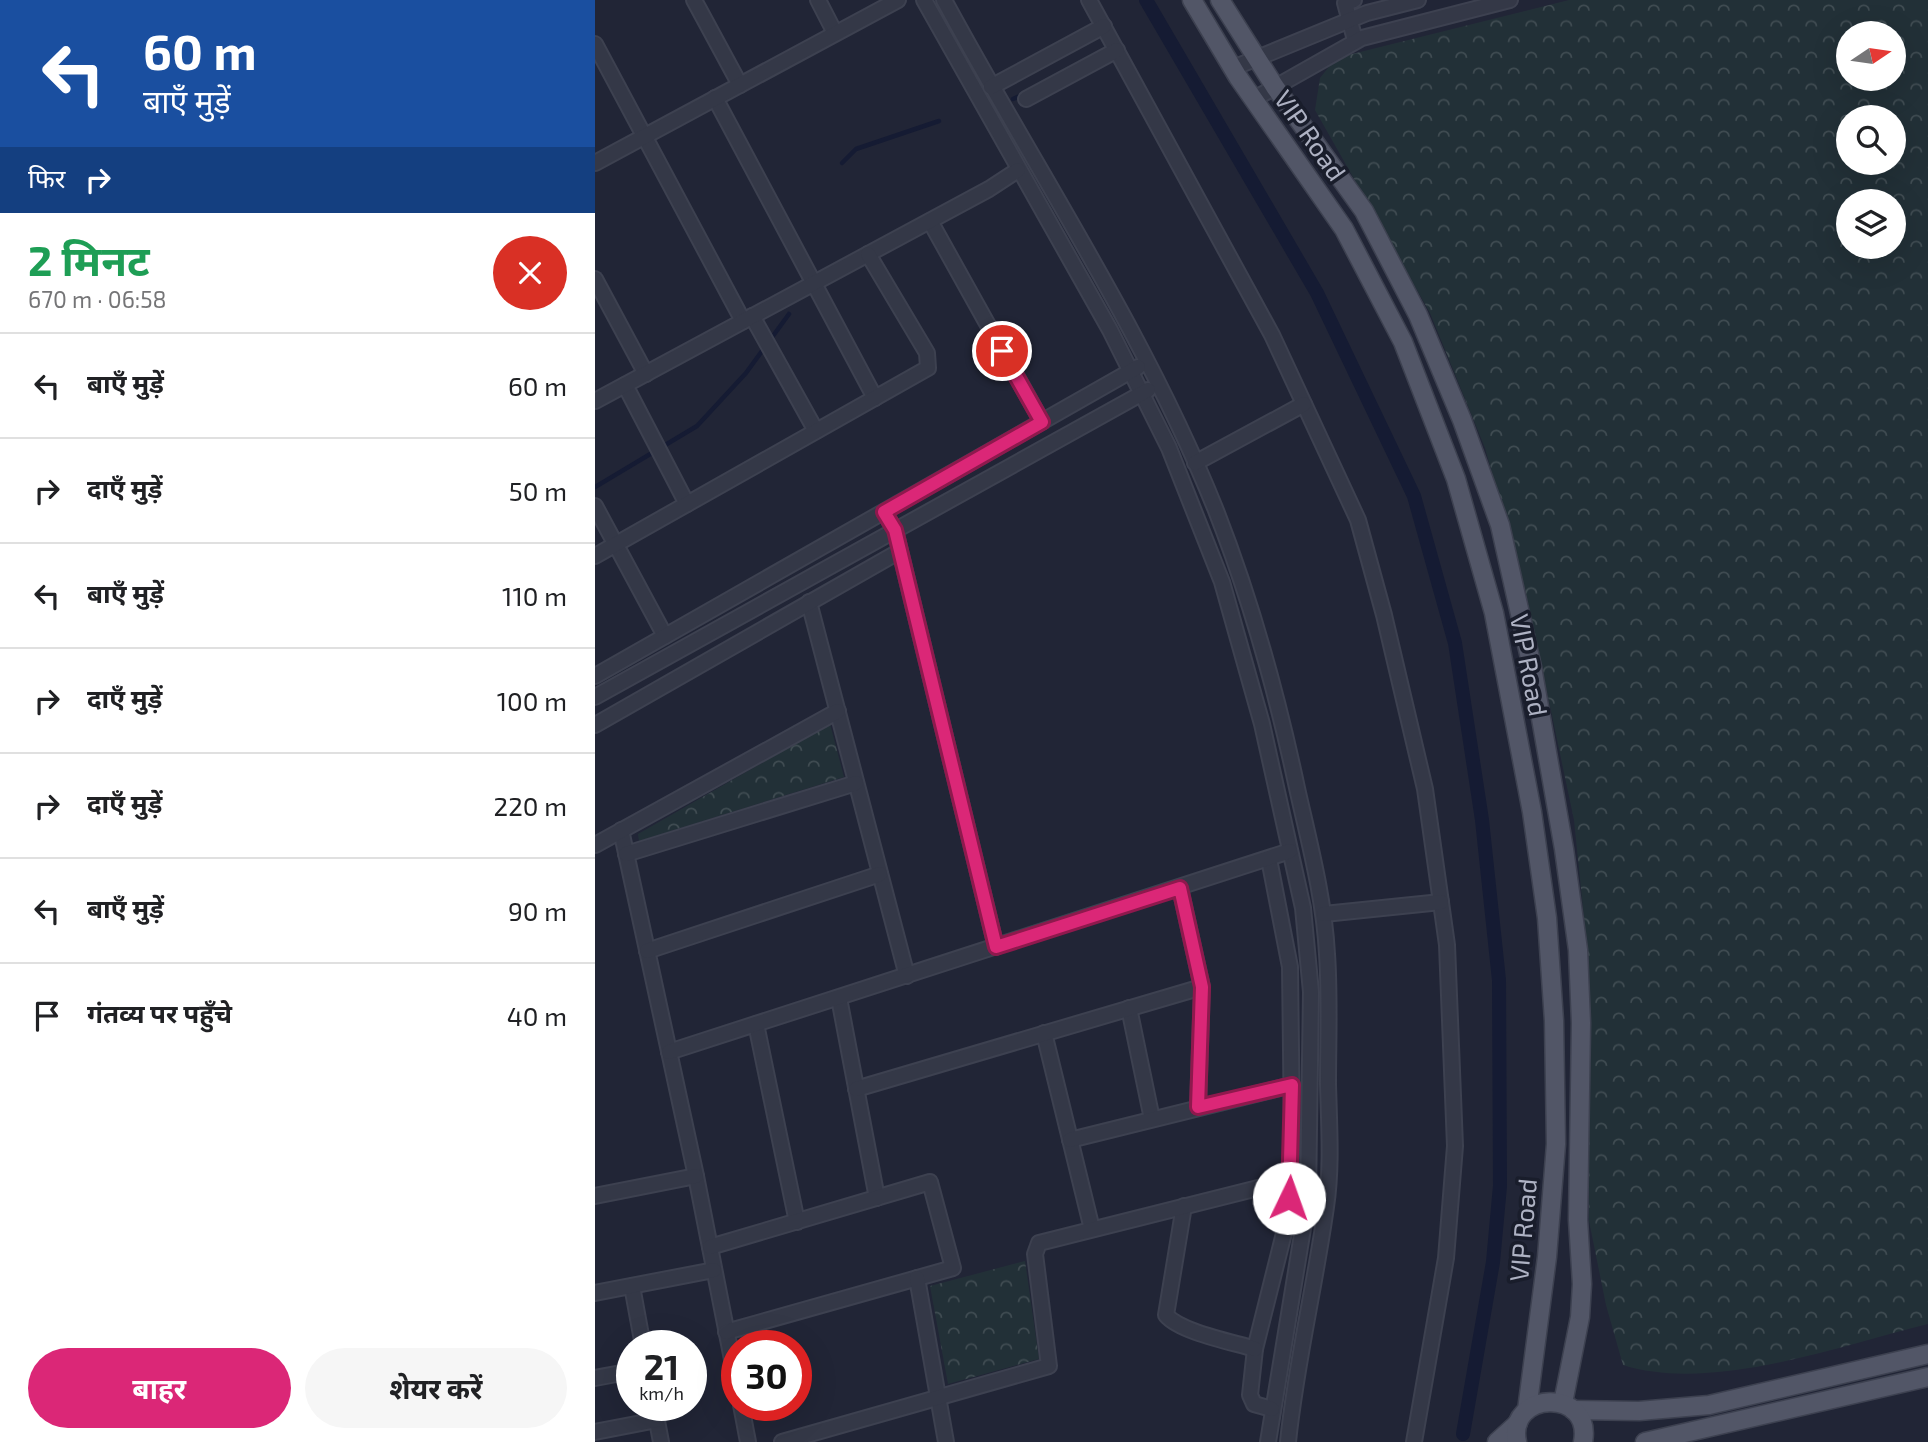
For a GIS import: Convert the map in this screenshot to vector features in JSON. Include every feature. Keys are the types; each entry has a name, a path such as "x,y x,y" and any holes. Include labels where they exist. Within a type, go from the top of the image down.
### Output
{"main road":[{"name":"VIP Road","path":"1192,0 1233,68 1344,229 1403,342 1455,479 1494,613 1532,812 1548,918 1554,1021 1556,1144 1547,1257 1517,1442"},
{"name":"VIP Road","path":"1223,5 1275,87 1364,211 1418,315 1462,420 1500,525 1532,667 1564,849 1577,950 1581,1023 1578,1220 1582,1284 1568,1407"},
{"path":"1497,1442 1538,1404 1639,1411 1709,1405 1928,1354"},
{"path":"1645,1442 1928,1377"},
{"path":"1568,1407 1581,1421 1583,1442"}],"street":[{"path":"694,0 740,85"},
{"path":"818,0 835,33"},
{"path":"595,163 898,0"},
{"path":"924,0 1130,371 1169,448 1221,582 1262,724 1303,908 1311,992 1308,1198 1268,1442"},
{"path":"944,0 991,87 1058,198 1159,385 1195,463 1238,573 1289,749 1324,914 1328,969 1327,1204 1289,1442"},
{"path":"1089,0 1272,335 1358,520 1384,615 1425,789 1447,945 1455,1146 1446,1258 1414,1442"},
{"path":"1354,0 1345,3 1355,40"},
{"path":"1233,68 1348,20 1418,0"},
{"path":"1254,99 1355,40 1510,0"},
{"path":"991,87 1104,26"},
{"path":"595,44 748,319 762,335 816,431"},
{"path":"1026,99 1117,50"},
{"path":"715,98 874,398"},
{"path":"595,401 930,221 1018,170"},
{"path":"930,221 1042,422"},
{"path":"595,556 929,368 930,362 868,254"},
{"path":"595,279 646,374"},
{"path":"595,676 1146,362"},
{"path":"625,385 687,504"},
{"path":"595,697 1159,385"},
{"path":"1195,463 1304,404"},
{"path":"595,506 665,636"},
{"path":"884,512 895,530 996,947"},
{"path":"595,725 900,551"},
{"path":"809,602 907,976"},
{"path":"595,845 838,711"},
{"path":"626,854 856,783"},
{"path":"621,830 696,1176 726,1330"},
{"path":"669,1052 1290,852"},
{"path":"1269,859 1290,967 1290,1180 1288,1217 1255,1349 1250,1395 1254,1404 1272,1409"},
{"path":"647,951 880,874"},
{"path":"1180,888 1202,987 1198,1107"},
{"path":"1324,914 1441,902"},
{"path":"856,1089 1202,987"},
{"path":"839,998 877,1198"},
{"path":"1129,1008 1152,1119"},
{"path":"757,1024 797,1222"},
{"path":"1044,1033 1092,1229"},
{"path":"1070,1140 1292,1085"},
{"path":"595,1195 696,1176"},
{"path":"782,1442 1049,1366 1035,1254 1039,1243 1290,1180"},
{"path":"710,1247 930,1182 953,1268 733,1330"},
{"path":"1184,1206 1166,1315 1190,1329 1255,1349"},
{"path":"595,1293 714,1270"},
{"path":"916,1278 946,1442"},
{"path":"632,1286 640,1330"},
{"path":"595,1378 616,1374"},
{"path":"595,1432 630,1421"},
{"path":"657,1421 661,1442"},
{"path":"744,1421 748,1442"}],"green space":[{"path":"1569,0 1928,0 1928,1324 1816,1354 1735,1370 1695,1374 1658,1372 1623,1365 1606,1305 1589,1221 1587,948 1574,820 1528,602 1485,448 1430,313 1315,110 1320,78 1336,58"},
{"path":"830,724 844,777 639,841 638,834"},
{"path":"1025,1261 1039,1359 948,1384 930,1286"}],"waterway":[{"path":"1146,0 1317,293 1414,496 1455,643 1482,820 1499,980 1500,1186 1493,1262 1463,1434"},
{"path":"1013,99 1022,95"},
{"path":"842,163 856,149 939,121"},
{"path":"595,487 697,426 746,373 789,314"}],"route":[{"path":"1002,351 1042,422 884,512 895,530 996,947 1180,888 1202,987 1198,1107 1292,1085 1293,1134 1289,1198"}]}
